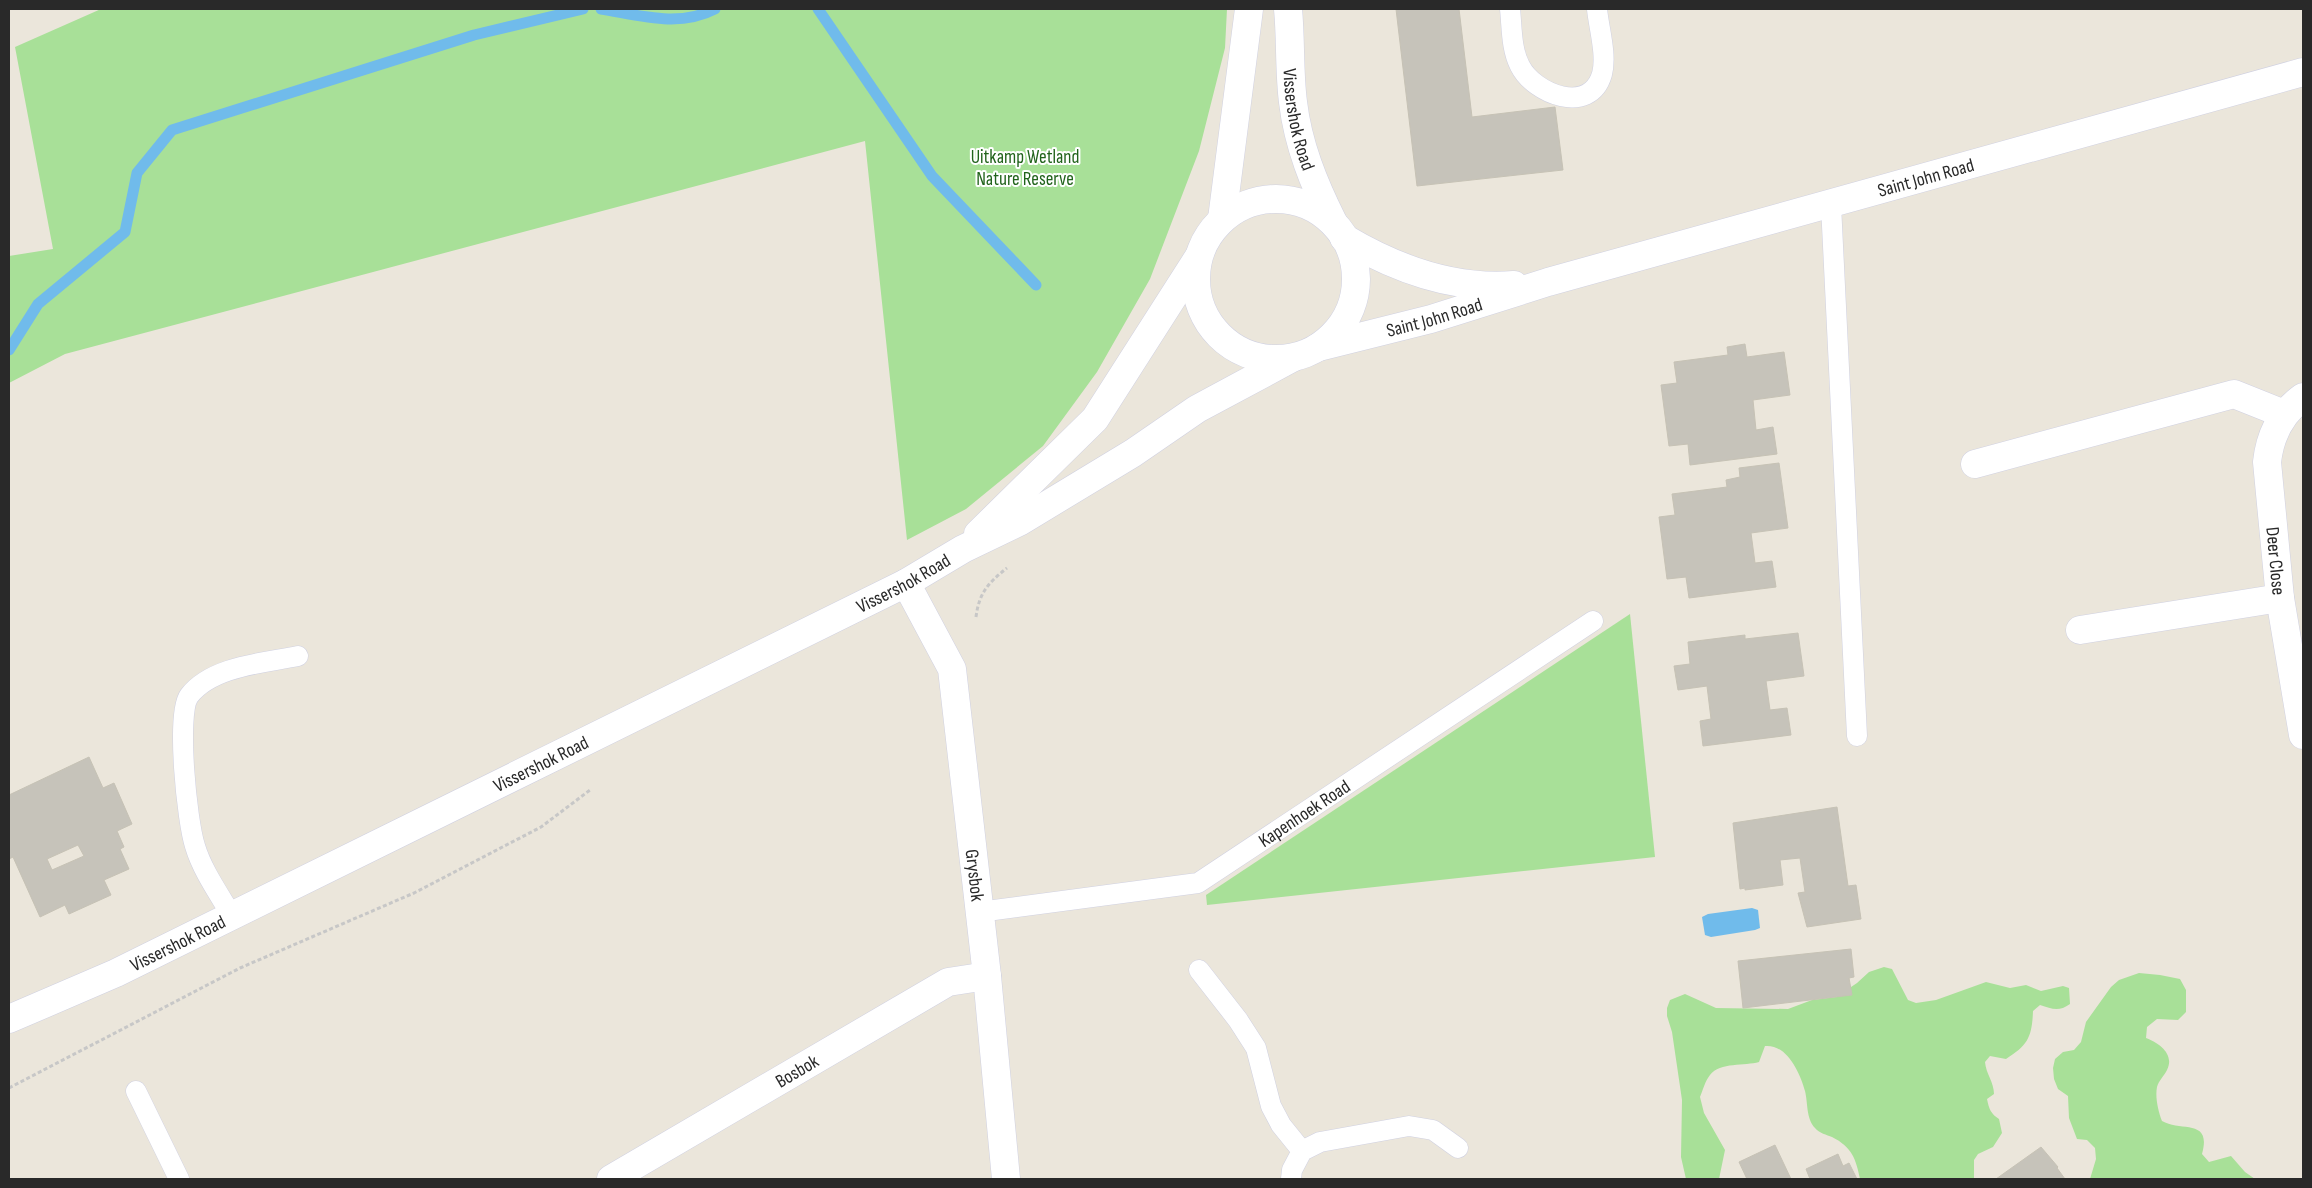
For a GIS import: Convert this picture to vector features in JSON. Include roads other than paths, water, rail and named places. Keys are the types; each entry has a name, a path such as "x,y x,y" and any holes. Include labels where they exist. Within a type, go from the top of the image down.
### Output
{"main road":[{"path":"1222,219 1249,9"},
{"name":"Vissershok Road","path":"1288,9 1293,102 1298,131 1307,163 1339,231"},
{"name":"Saint John Road","path":"1319,347 1431,319 1548,282 2303,72"},
{"path":"1270,199 1288,200 1305,205 1320,213 1339,231 1353,258 1356,278 1354,298 1347,318 1335,334 1319,347 1292,358 1272,360 1252,356 1233,348 1217,334 1205,318 1198,299 1195,278 1198,258 1208,237 1222,219 1236,209 1253,202 1270,199"},
{"name":"Saint John Road","path":"1339,231 1373,255 1435,278 1472,284 1510,285 1548,282"},
{"name":"Vissershok Road","path":"963,549 1095,419 1198,258"},
{"name":"Vissershok Road","path":"9,1019 116,973 906,583 963,549 1019,522 1134,453 1197,409 1292,358"},
{"path":"1975,464 2234,394 2294,405"},
{"name":"Deer Close","path":"2294,405 2269,445 2267,462 2280,598 2303,735"},
{"name":"Grysbok","path":"906,583 952,669 1006,1179"},
{"path":"2080,630 2280,598"},
{"name":"Vissershok Road","path":"9,1037 116,973"},
{"name":"Bosbok","path":"611,1179 948,982 986,976"}],"lane":[{"path":"1510,9 1515,53 1520,66 1527,77 1538,87 1565,98 1585,94 1595,86 1601,76 1603,64 1597,9"},
{"path":"1831,204 1857,736"},
{"name":"Kapenhoek Road","path":"979,912 1198,883 1593,621"},
{"path":"232,916 195,847 189,820 182,721 188,696 202,684 228,670 298,656"},
{"path":"1199,970 1238,1020 1256,1048 1271,1106 1281,1125 1302,1151"},
{"path":"136,1091 180,1179"},
{"path":"1291,1179 1292,1170 1302,1151 1320,1142 1409,1126 1433,1130 1458,1148"}],"water":[{"path":"1752,908 1758,910 1760,928 1711,937 1705,935 1702,917 1708,914"}],"waterway":[{"path":"9,350 38,304 125,232 137,173 172,130 474,35 583,9"},
{"path":"601,9 644,17 673,19 701,15 715,9"},
{"path":"818,9 932,176 1036,285"}],"park label":[{"name":"Uitkamp Wetland Nature Reserve","path":"1025,167"}]}
